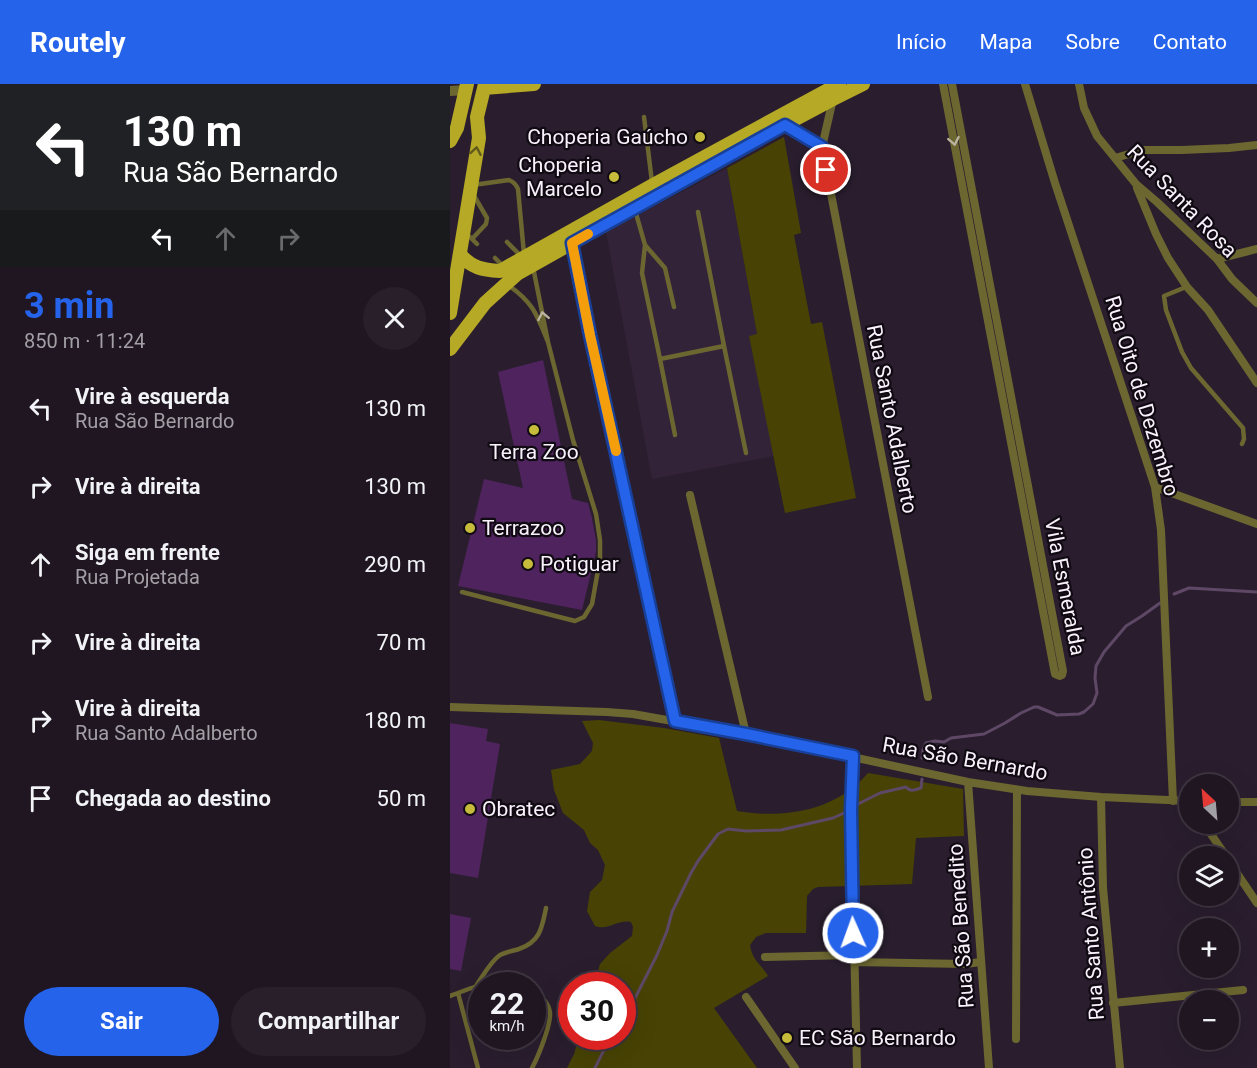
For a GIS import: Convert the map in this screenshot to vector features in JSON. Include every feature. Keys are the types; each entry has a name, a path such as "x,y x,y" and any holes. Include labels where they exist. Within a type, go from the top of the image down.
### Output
{"main road":[{"path":"450,313 460,254 468,236 470,187 479,138 477,117 484,86 534,84"},
{"path":"460,254 469,264 482,270 505,271 653,185 839,84"},
{"path":"527,260 572,243 634,207 863,84"},
{"path":"450,141 457,128 466,87"},
{"path":"450,349 505,271"}],"street":[{"name":"Vila Esmeralda","path":"943,84 963,164 1063,670 1060,676 1055,674 1001,363"},
{"name":"Vila Esmeralda","path":"952,84 963,164"},
{"name":"Rua Oito de Dezembro","path":"1025,84 1055,183 1155,487 1161,530 1173,801"},
{"name":"Rua Santa Rosa","path":"1079,84 1084,108 1097,136 1136,184 1217,259 1232,279 1257,303"},
{"path":"450,91 466,87"},
{"name":"Rua Santo Adalberto","path":"833,99 822,147 928,697"},
{"path":"785,125 822,147"},
{"path":"1115,158 1143,150 1220,149 1257,145"},
{"path":"1136,184 1168,258 1187,287 1208,310 1257,383"},
{"path":"572,243 675,721"},
{"path":"1217,259 1257,249"},
{"path":"1155,487 1257,524"},
{"path":"690,495 746,734"},
{"name":"Rua São Bernardo","path":"450,707 633,714 746,734 968,782 1017,790 1179,801"},
{"path":"853,756 851,809 856,1068"},
{"name":"Rua São Benedito","path":"968,782 988,1068"},
{"path":"1016,1038 1017,790"},
{"name":"Rua Santo Antônio","path":"1101,797 1103,888 1120,1068"},
{"path":"1239,801 1257,802"},
{"path":"1239,876 1257,903"},
{"path":"765,957 854,958 965,964 981,962"},
{"path":"1113,1003 1243,990"},
{"path":"746,997 795,1068"}],"lane":[{"path":"644,117 653,185"},
{"path":"462,592 575,621 584,617 592,604 600,559 596,514 573,440 527,260 518,189 513,182 509,180 470,187 487,218 486,224 468,236 477,244"},
{"path":"634,207 645,245 642,273 675,435"},
{"path":"698,212 746,453"},
{"path":"486,224 491,229"},
{"path":"507,242 527,260"},
{"path":"645,245 665,268 674,307"},
{"path":"505,271 518,292 533,307 548,342"},
{"path":"1187,287 1164,296 1166,310 1182,352 1191,368 1244,428 1242,444"},
{"path":"660,359 724,346"},
{"path":"487,972 498,957 526,946 536,939 542,928 546,908"},
{"path":"450,996 468,989"},
{"path":"458,993 478,1068"},
{"path":"546,1003 550,1012 546,1032"},
{"path":"532,1068 540,1050"}],"shaded area":[{"path":"784,137 801,233 794,235 811,324 822,322 856,498 785,513 749,336 757,334 727,168"},
{"path":"727,168 757,334 749,336 774,456 652,479 606,232"},
{"path":"599,720 664,728 719,738 737,811 773,814 808,809 841,796 868,773 963,789 964,836 916,838 912,884 818,887 807,896 806,933 766,933 756,937 750,945 751,950 768,976 714,1008 757,1068 567,1068 575,1050 636,1050 636,972 598,972 600,964 610,953 632,936 633,927 631,922 621,922 605,927 595,926 587,911 590,892 602,880 605,865 584,830 563,813 554,790 551,770 580,764 592,751 593,743 582,721"}],"building":[{"name":"Potiguar","path":"543,360 572,499 588,503 596,540 596,552 582,610 458,586 484,479 523,488 498,372"},
{"name":"Obratec","path":"450,723 488,729 486,741 500,744 478,878 450,873"},
{"path":"450,914 471,918 461,971 450,969"}],"waterway":[{"path":"1174,594 1189,588 1257,592"},
{"path":"922,758 926,743 984,734 1034,707 1057,715 1084,712 1093,704 1097,693 1096,666 1104,652 1126,626 1160,603"},
{"path":"858,804 880,793 906,787 911,790 921,788 922,779"},
{"path":"636,996 657,955 672,912 691,873 718,834 728,829 781,830 833,818 844,813"},
{"path":"595,1068 604,1050"}],"slow traffic":[{"path":"588,234 572,243 616,451"}],"place":[{"name":"Choperia Gaúcho","path":"700,137"},
{"name":"Choperia Marcelo","path":"614,177"},
{"name":"Terra Zoo","path":"534,430"},
{"name":"Terrazoo","path":"470,528"},
{"name":"Potiguar","path":"528,564"},
{"name":"Obratec","path":"470,809"},
{"name":"EC São Bernardo","path":"787,1038"}],"route":[{"path":"826,170 822,147 785,125 572,243 675,721 853,756 851,809 853,933"}]}
